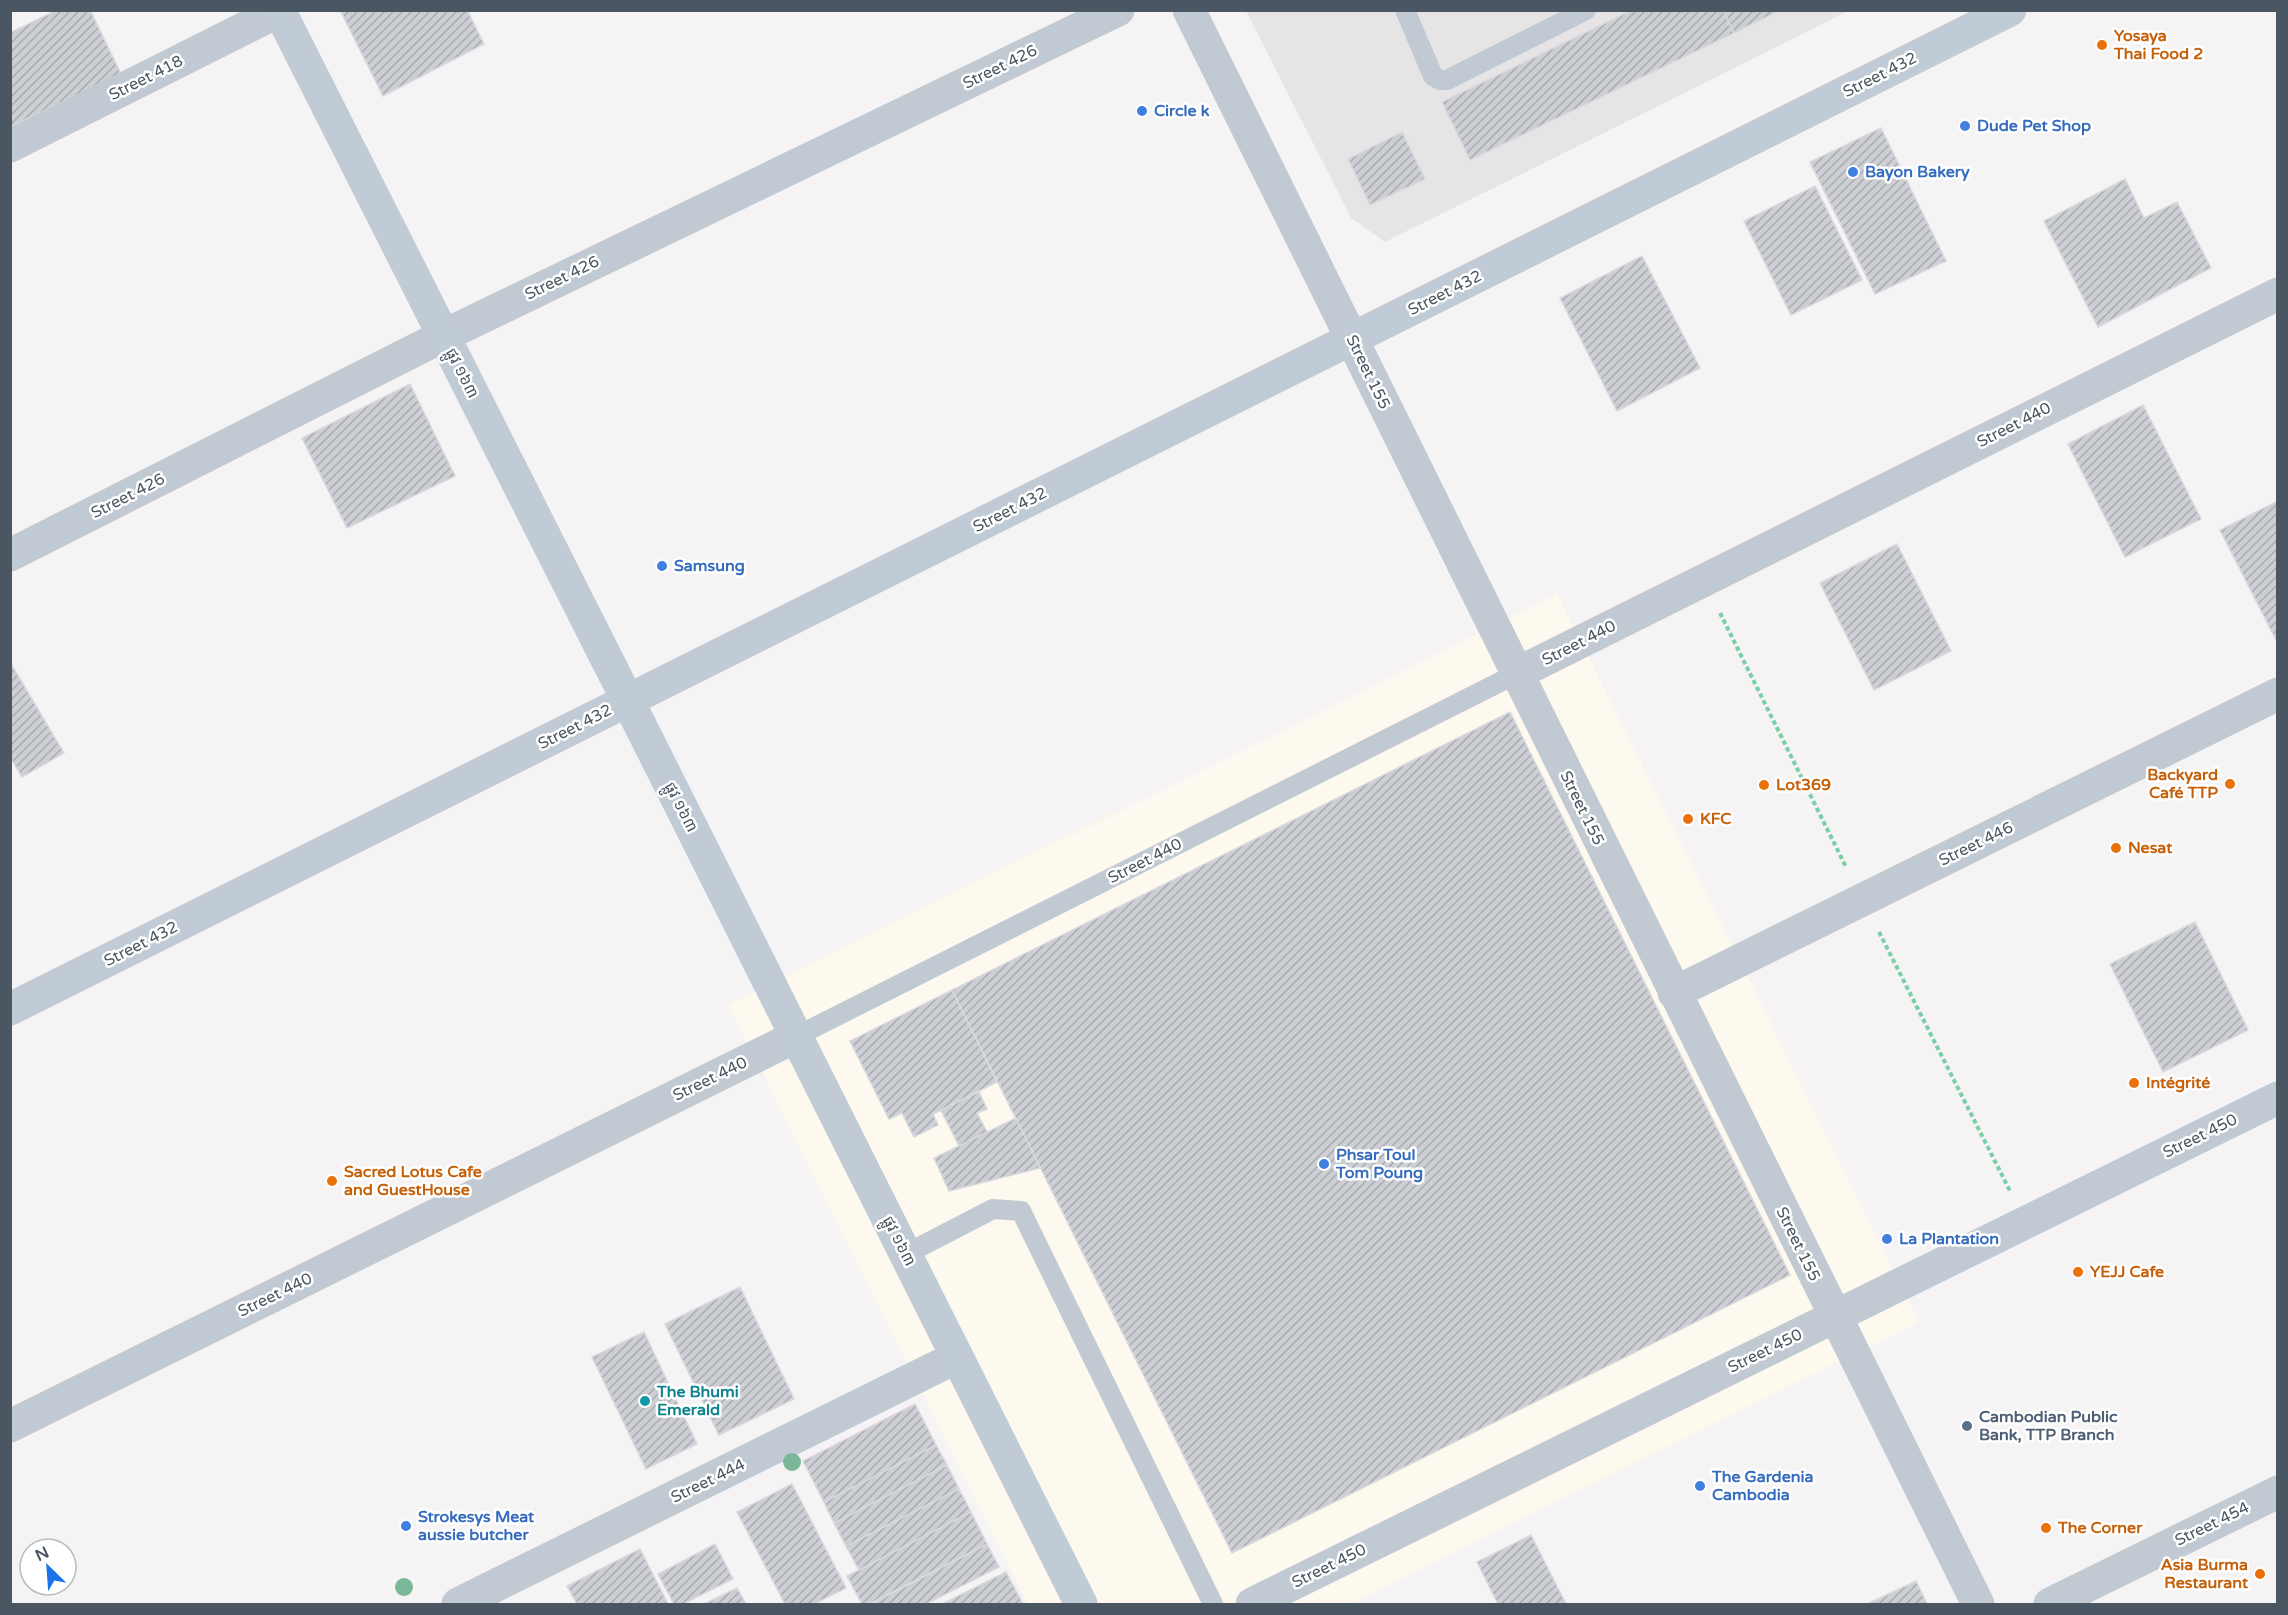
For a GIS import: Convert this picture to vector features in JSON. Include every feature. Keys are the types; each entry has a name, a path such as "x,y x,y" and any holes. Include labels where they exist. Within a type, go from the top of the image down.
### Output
{"street":[{"name":"Street 426","path":"10,555 443,336 1118,10"},
{"name":"Street 432","path":"10,1009 2010,10"},
{"name":"ផ្លូវ ១៦៣","path":"280,11 797,1036 1080,1605"},
{"name":"Street 418","path":"10,146 280,11"},
{"name":"Street 155","path":"1197,13 1352,339 1516,674 1978,1605"},
{"name":"Street 440","path":"1516,674 2277,294"},
{"name":"Street 446","path":"1674,993 2277,694"},
{"name":"Street 440","path":"10,1426 797,1036"},
{"name":"Street 450","path":"1252,1605 2277,1098"},
{"name":"Street 444","path":"458,1605 957,1358"},
{"name":"Street 454","path":"2050,1605 2277,1492"}],"lane":[{"path":"1405,10 1433,76 1439,80 1447,80 1586,10"},
{"name":"Street 440","path":"797,1036 1516,674"},
{"path":"906,1254 993,1209 1020,1211 1213,1605"}],"shaded area":[{"path":"1246,11 1848,11 1385,242 1351,218"},
{"name":"Phsar Toul Tom Poung","path":"1557,594 1919,1322 1351,1604 1028,1604 729,1005"}],"building":[{"path":"57,10 90,10 121,74 10,127 10,33"},
{"path":"340,10 467,10 484,44 383,96"},
{"path":"1632,10 1723,10 1734,33 1470,160 1442,102"},
{"path":"1723,10 1781,10 1734,33"},
{"path":"1881,128 1946,261 1875,294 1810,162"},
{"path":"1402,132 1425,179 1370,205 1348,159"},
{"path":"2125,179 2144,218 2177,202 2211,268 2098,327 2044,221"},
{"path":"1815,186 1862,280 1791,315 1744,221"},
{"path":"1642,256 1700,368 1617,411 1560,298"},
{"path":"410,384 455,476 347,528 302,438"},
{"path":"2143,405 2201,519 2125,557 2068,444"},
{"path":"2278,501 2278,644 2220,530"},
{"path":"1897,544 1951,651 1874,690 1820,583"},
{"path":"10,662 64,753 22,777 10,757"},
{"path":"1510,712 1790,1275 1232,1553 952,990"},
{"path":"2195,922 2248,1030 2163,1072 2110,964"},
{"path":"952,990 997,1082 933,1114 938,1125 914,1137 902,1113 889,1119 850,1041"},
{"path":"979,1092 987,1109 977,1113 987,1132 959,1146 941,1110"},
{"path":"1016,1118 1040,1168 949,1191 934,1158"},
{"path":"740,1287 794,1399 719,1435 665,1324"},
{"name":"The Bhumi Emerald","path":"644,1332 697,1444 646,1469 592,1357"},
{"path":"915,1404 936,1445 824,1502 803,1461"},
{"path":"936,1445 947,1465 834,1523 824,1502"},
{"path":"947,1465 959,1489 846,1546 834,1523"},
{"path":"792,1484 846,1588 814,1604 785,1604 737,1512"},
{"path":"959,1489 971,1512 859,1570 846,1546"},
{"path":"971,1512 987,1544 869,1604 862,1604 847,1576"},
{"path":"1531,1535 1566,1604 1498,1604 1477,1562"},
{"path":"715,1544 733,1579 683,1604 674,1604 658,1574"},
{"path":"987,1544 999,1567 926,1604 876,1604 875,1602"},
{"path":"640,1549 668,1604 577,1604 567,1586"},
{"path":"1006,1572 1023,1604 942,1604"},
{"path":"1916,1581 1927,1604 1867,1604"},
{"path":"737,1588 746,1604 704,1604"}],"place":[{"name":"Yosaya Thai Food 2","path":"2102,45"},
{"name":"Circle k","path":"1142,111"},
{"name":"Dude Pet Shop","path":"1965,126"},
{"name":"Bayon Bakery","path":"1853,172"},
{"name":"Samsung","path":"662,566"},
{"name":"Backyard Café TTP","path":"2230,784"},
{"name":"Lot369","path":"1764,785"},
{"name":"KFC","path":"1688,819"},
{"name":"Nesat","path":"2116,848"},
{"name":"Intégrité","path":"2134,1083"},
{"name":"Phsar Toul Tom Poung","path":"1324,1164"},
{"name":"Sacred Lotus Cafe and GuestHouse","path":"332,1181"},
{"name":"La Plantation","path":"1887,1239"},
{"name":"YEJJ Cafe","path":"2078,1272"},
{"name":"The Bhumi Emerald","path":"645,1401"},
{"name":"Cambodian Public Bank, TTP Branch","path":"1967,1426"},
{"name":"The Gardenia Cambodia","path":"1700,1486"},
{"name":"Strokesys Meat aussie butcher","path":"406,1526"},
{"name":"The Corner","path":"2046,1528"},
{"name":"Asia Burma Restaurant","path":"2260,1574"}]}
